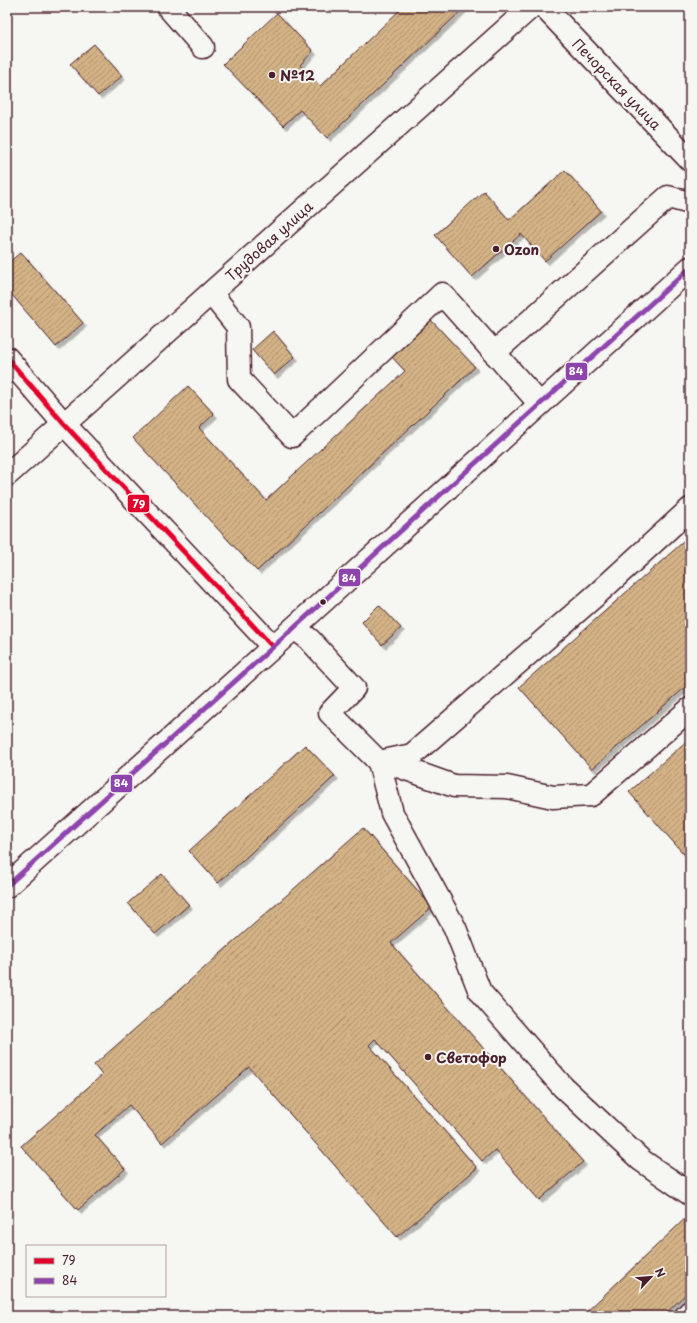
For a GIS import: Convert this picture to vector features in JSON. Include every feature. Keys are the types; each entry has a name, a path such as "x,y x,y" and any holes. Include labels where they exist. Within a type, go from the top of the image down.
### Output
{"street":[{"path":"168,7 202,47"},
{"name":"Трудовая улица","path":"7,475 532,7"},
{"name":"Печорская улица","path":"544,7 690,160"},
{"path":"494,353 668,197 690,203"},
{"path":"7,886 294,628 690,268"},
{"path":"211,293 238,327 239,379 292,436 442,294 540,404"},
{"path":"7,358 64,424 273,647"},
{"path":"379,762 412,755 596,595 690,509"},
{"path":"294,628 309,639 354,688 330,713 379,762 392,813 455,928 480,992 563,1087 641,1160 690,1194"},
{"path":"379,762 392,764 454,786 507,787 553,797 591,795 690,709"},
{"path":"686,1316 690,1312"}],"building":[{"name":"№12","path":"403,7 465,7 327,138 300,110 283,126 223,64 277,13 313,51 300,65 320,86"},
{"path":"94,44 122,76 98,96 70,64"},
{"path":"565,170 601,211 545,261 521,234 472,277 435,235 484,191 509,220"},
{"path":"21,252 83,323 56,347 7,289 7,264"},
{"path":"431,320 475,367 257,571 133,438 188,386 214,414 199,428 266,500 405,371 391,356"},
{"path":"273,331 295,357 274,375 252,350"},
{"path":"690,536 690,683 592,769 519,687"},
{"path":"379,605 401,628 382,645 362,622"},
{"path":"690,738 690,861 629,792"},
{"path":"305,745 335,776 218,883 189,851"},
{"path":"363,828 432,907 391,943 583,1162 539,1200 495,1150 482,1161 375,1039 369,1045 477,1168 397,1237 249,1067 162,1143 129,1105 95,1135 125,1169 78,1210 21,1146 102,1075 94,1065"},
{"path":"162,874 189,905 155,934 128,903"},
{"path":"690,1214 690,1290 663,1316 582,1316"}],"transit line":[{"name":"84","path":"7,886 273,647 690,268"},
{"name":"79","path":"7,358 64,424 273,647"}],"place":[{"name":"№12","path":"272,75"},
{"name":"Ozon","path":"496,249"},
{"name":"Светофор","path":"428,1057"}]}
